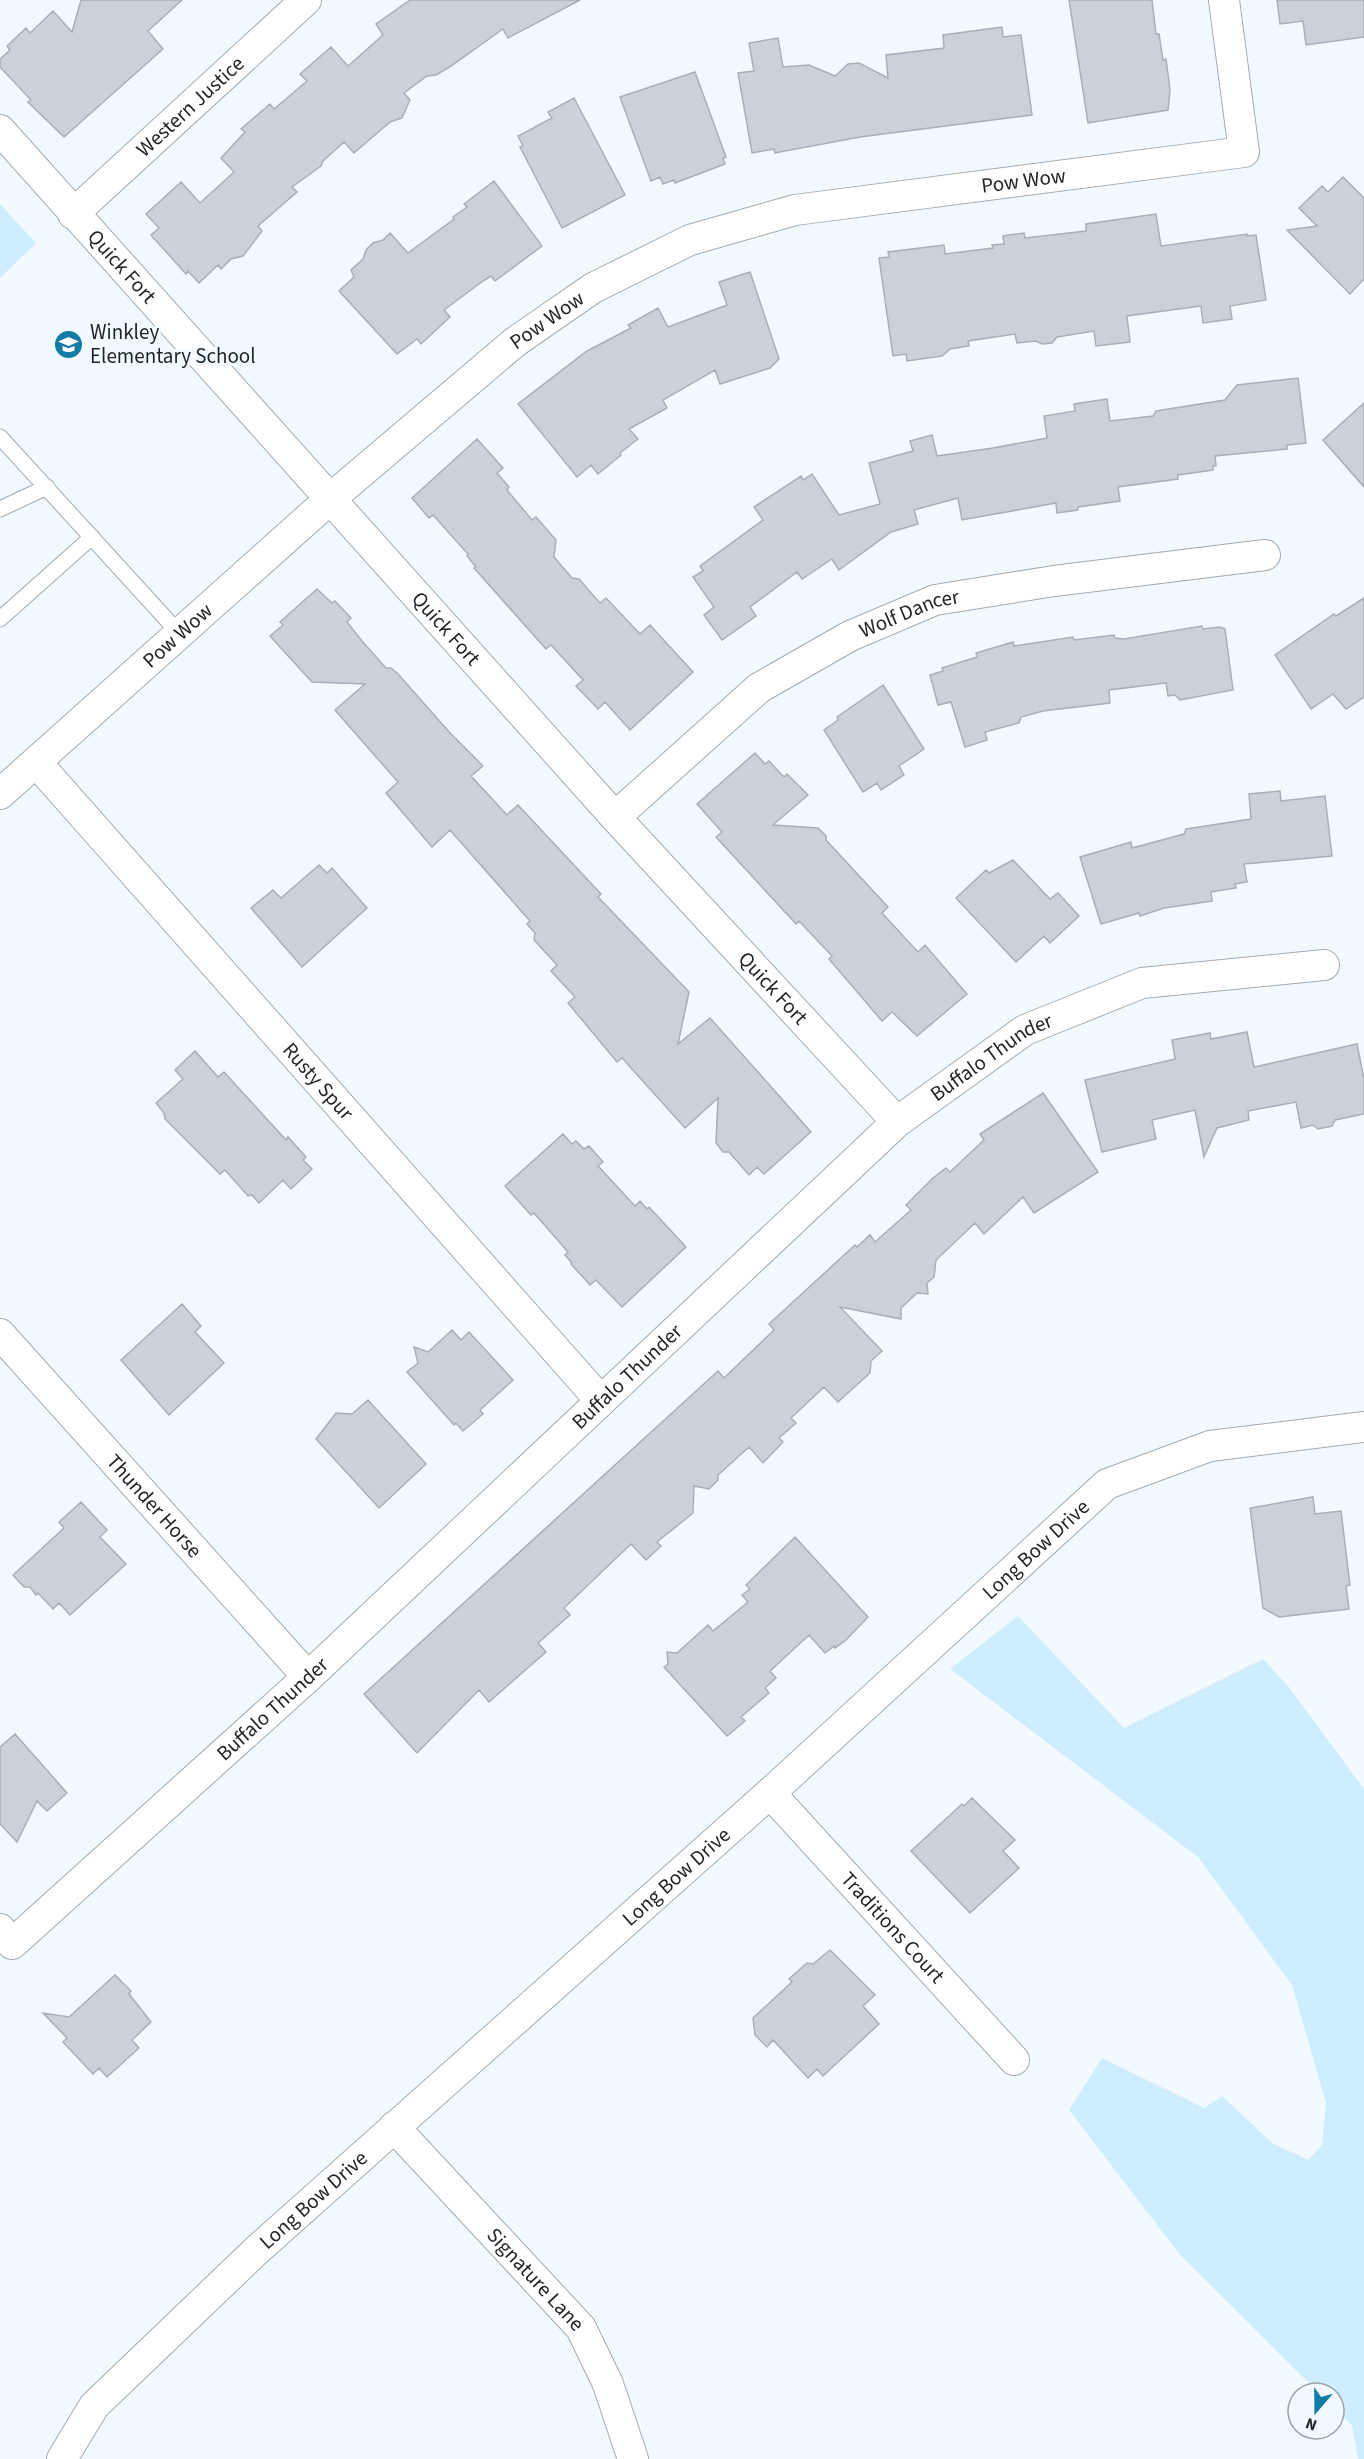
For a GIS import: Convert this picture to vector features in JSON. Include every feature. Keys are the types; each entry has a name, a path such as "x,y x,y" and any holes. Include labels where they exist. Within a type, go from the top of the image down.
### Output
{"street":[{"name":"Western Justice","path":"73,214 306,0"},
{"name":"Pow Wow","path":"0,794 330,499 515,342 593,288 690,240 795,210 1244,152 1224,0"},
{"name":"Quick Fort","path":"0,130 615,817 897,1122"},
{"name":"Wolf Dancer","path":"615,817 759,688 850,636 935,600 1054,581 1265,555"},
{"name":"Rusty Spur","path":"36,762 601,1401"},
{"name":"Buffalo Thunder","path":"6,1937 308,1677 897,1122 1025,1030 1142,983 1324,964"},
{"name":"Thunder Horse","path":"0,1334 308,1677"},
{"name":"Long Bow Drive","path":"62,2459 94,2406 257,2250 770,1793 1107,1484 1210,1446 1364,1427"},
{"name":"Traditions Court","path":"770,1793 1014,2060"},
{"name":"Signature Lane","path":"394,2127 581,2328 608,2384 633,2459"}],"lane":[{"path":"0,437 179,633"},
{"path":"0,508 46,488"},
{"path":"0,619 92,537"}],"shaded area":[{"path":"0,204 36,243 0,278"},
{"path":"1018,1616 1124,1728 1263,1659 1288,1686 1364,1789 1364,2459 1358,2459 1352,2425 1346,2419 1346,2381 1307,2381 1181,2256 1069,2110 1102,2058 1204,2108 1222,2096 1272,2143 1308,2160 1322,2145 1326,2103 1292,1985 1198,1857 950,1669"}],"building":[{"path":"81,0 182,0 148,31 163,49 64,137 28,102 31,100 0,67 0,59 10,50 7,46 26,28 30,33 53,11 72,32"},
{"path":"410,0 580,0 508,38 503,29 451,66 436,75 427,76 404,93 410,100 402,118 390,122 354,153 344,142 323,161 321,166 292,187 297,192 258,226 262,231 243,256 231,259 221,269 218,265 199,283 188,271 186,274 151,235 159,228 146,214 181,182 200,203 234,172 221,158 245,132 241,129 270,104 274,109 307,81 300,74 331,47 348,66 383,35 376,24"},
{"path":"1069,0 1152,0 1156,34 1159,34 1163,60 1166,59 1170,90 1168,110 1088,123"},
{"path":"1277,0 1364,0 1364,37 1306,45 1303,21 1280,24"},
{"path":"1002,27 1003,37 1021,35 1032,115 860,137 775,153 774,149 752,153 738,73 754,71 749,43 778,38 783,67 809,65 835,76 848,64 859,63 888,78 886,55 944,48 943,35"},
{"path":"695,72 726,157 723,158 725,164 675,183 674,180 663,184 660,177 651,181 620,97"},
{"path":"574,98 625,195 562,228 520,147 523,146 518,136 552,118 548,112"},
{"path":"1343,177 1364,198 1364,279 1350,294 1287,230 1317,226 1299,208 1322,186 1328,192"},
{"path":"494,181 542,246 495,281 491,276 444,310 450,317 421,344 417,339 397,354 339,291 354,277 351,270 363,259 366,250 373,243 383,240 390,233 408,253 454,219 453,217 467,207 464,204"},
{"path":"1156,214 1161,246 1247,234 1247,236 1256,235 1266,300 1230,306 1232,319 1203,323 1201,306 1127,316 1130,342 1096,346 1094,331 1057,337 1052,343 1042,344 1036,341 1017,343 1015,334 968,341 969,346 950,349 942,356 907,361 906,354 893,356 879,258 889,257 888,252 944,245 945,254 993,248 992,245 1004,244 1003,236 1024,233 1025,238 1086,231 1086,224"},
{"path":"750,272 779,359 770,368 720,384 715,370 663,400 667,408 629,429 638,439 620,453 621,455 598,474 591,465 577,477 518,404 587,351 631,328 628,325 658,308 668,327 727,305 719,282"},
{"path":"1298,378 1306,443 1287,445 1287,449 1215,456 1216,466 1213,466 1213,470 1178,475 1178,479 1118,487 1120,501 1078,507 1078,510 1057,513 1056,503 962,520 958,498 914,510 918,524 891,532 839,570 832,559 802,579 797,572 750,607 756,616 722,640 704,615 714,607 693,577 703,571 700,566 763,520 754,507 801,476 803,480 812,474 839,515 880,504 869,463 913,451 910,441 932,435 937,456 993,448 1047,438 1044,416 1075,411 1074,404 1107,399 1110,421 1153,416 1156,411 1225,400 1237,385"},
{"path":"1364,403 1364,487 1323,440"},
{"path":"477,439 503,468 497,473 509,487 507,490 532,520 536,517 556,540 554,557 572,578 579,579 600,603 606,598 640,634 650,625 693,672 630,730 605,702 598,709 576,686 583,680 551,645 546,649 474,568 476,567 467,556 468,554 433,515 429,518 412,498"},
{"path":"317,589 332,603 335,601 351,618 347,622 386,668 391,668 398,674 483,766 471,776 507,815 518,805 601,894 598,897 689,992 678,1044 710,1018 811,1132 764,1174 757,1167 749,1175 729,1152 723,1152 716,1143 718,1098 685,1128 622,1058 617,1062 568,1003 575,997 551,971 557,965 534,940 535,933 527,924 530,921 450,830 432,847 386,793 398,782 335,710 365,684 312,682 270,636 283,625 280,622"},
{"path":"1364,598 1364,697 1346,709 1333,694 1311,709 1275,655 1334,614 1336,616"},
{"path":"1202,626 1203,629 1220,627 1225,629 1233,690 1180,700 1175,695 1168,696 1166,683 1109,690 1110,703 1043,711 1021,717 1019,723 985,732 987,740 965,747 951,702 938,705 930,675 943,671 942,668 977,657 976,653 1013,642 1014,646 1073,637 1074,640 1114,635 1115,638 1124,639"},
{"path":"883,685 924,749 899,766 904,775 881,790 877,783 863,792 824,730 838,720 837,717"},
{"path":"755,753 765,764 769,761 784,777 787,774 808,795 773,825 818,828 826,836 826,840 888,907 882,913 918,952 925,945 967,994 917,1036 892,1012 882,1021 829,959 832,956 799,921 796,924 716,837 722,832 697,804"},
{"path":"1280,791 1281,801 1325,796 1332,856 1244,864 1247,882 1235,884 1236,888 1211,892 1212,901 1164,908 1140,916 1139,913 1101,924 1080,857 1131,842 1132,848 1184,834 1186,829 1251,819 1249,794"},
{"path":"1013,860 1050,899 1058,893 1079,916 1050,943 1044,936 1016,962 956,898 986,870 989,873"},
{"path":"319,865 327,873 332,868 367,908 302,967 251,908 273,890 281,898"},
{"path":"1247,1032 1254,1067 1357,1044 1364,1079 1364,1114 1335,1120 1332,1126 1318,1129 1313,1125 1301,1128 1296,1102 1248,1111 1249,1120 1217,1128 1204,1157 1195,1110 1152,1120 1156,1139 1102,1152 1085,1080 1175,1059 1172,1040 1210,1033 1211,1039"},
{"path":"195,1051 218,1077 224,1072 286,1140 288,1137 306,1157 303,1160 312,1169 291,1189 283,1180 259,1203 252,1195 248,1196 225,1170 220,1174 165,1119 164,1113 156,1103 183,1079 175,1070"},
{"path":"1043,1093 1098,1172 1034,1213 1023,1197 984,1234 975,1223 936,1260 934,1277 927,1283 928,1294 917,1293 901,1308 901,1319 840,1307 882,1351 871,1361 870,1373 838,1402 824,1387 791,1418 796,1423 779,1438 783,1442 763,1463 749,1447 718,1475 718,1480 709,1489 694,1486 693,1513 657,1542 661,1546 646,1560 631,1544 564,1608 570,1615 538,1643 546,1652 489,1702 479,1690 417,1753 364,1694 718,1371 724,1378 774,1330 769,1324 855,1245 857,1247 870,1235 875,1242 911,1210 906,1205 933,1178 946,1168 950,1172 984,1140 980,1134"},
{"path":"563,1134 572,1144 576,1141 584,1149 589,1146 603,1162 598,1166 635,1206 640,1201 647,1209 649,1207 686,1247 622,1307 596,1280 590,1285 565,1255 568,1252 534,1213 531,1215 505,1186"},
{"path":"182,1304 201,1326 195,1332 224,1363 169,1415 121,1360"},
{"path":"452,1330 461,1340 469,1332 513,1380 480,1410 483,1414 463,1431 456,1423 454,1425 407,1372 418,1363 414,1347 428,1352"},
{"path":"368,1400 426,1464 379,1508 316,1439 336,1413 352,1414"},
{"path":"1313,1497 1315,1514 1341,1511 1350,1585 1346,1586 1349,1609 1279,1617 1263,1608 1250,1508"},
{"path":"81,1502 107,1530 100,1537 126,1564 70,1615 59,1603 53,1609 38,1593 36,1595 30,1587 24,1587 13,1575 64,1528 59,1522"},
{"path":"795,1537 868,1617 846,1640 825,1653 809,1635 770,1671 776,1678 765,1688 769,1693 741,1717 745,1721 727,1736 664,1667 668,1664 667,1652 677,1653 708,1625 713,1631 748,1602 742,1595 750,1589 746,1585"},
{"path":"15,1734 67,1793 47,1811 37,1801 17,1842 0,1824 0,1747"},
{"path":"972,1798 1015,1840 1003,1851 1019,1868 970,1913 911,1851 962,1804 964,1806"},
{"path":"830,1950 875,1995 863,2006 879,2024 823,2076 817,2069 808,2078 773,2040 767,2047 755,2035 753,2018 792,1982 789,1979 807,1963 813,1964"},
{"path":"115,1975 131,1991 129,1994 151,2022 132,2040 139,2048 107,2077 99,2068 93,2074 63,2042 67,2038 43,2013 69,2017"}],"place":[{"name":"Winkley Elementary School","path":"69,344"}]}
